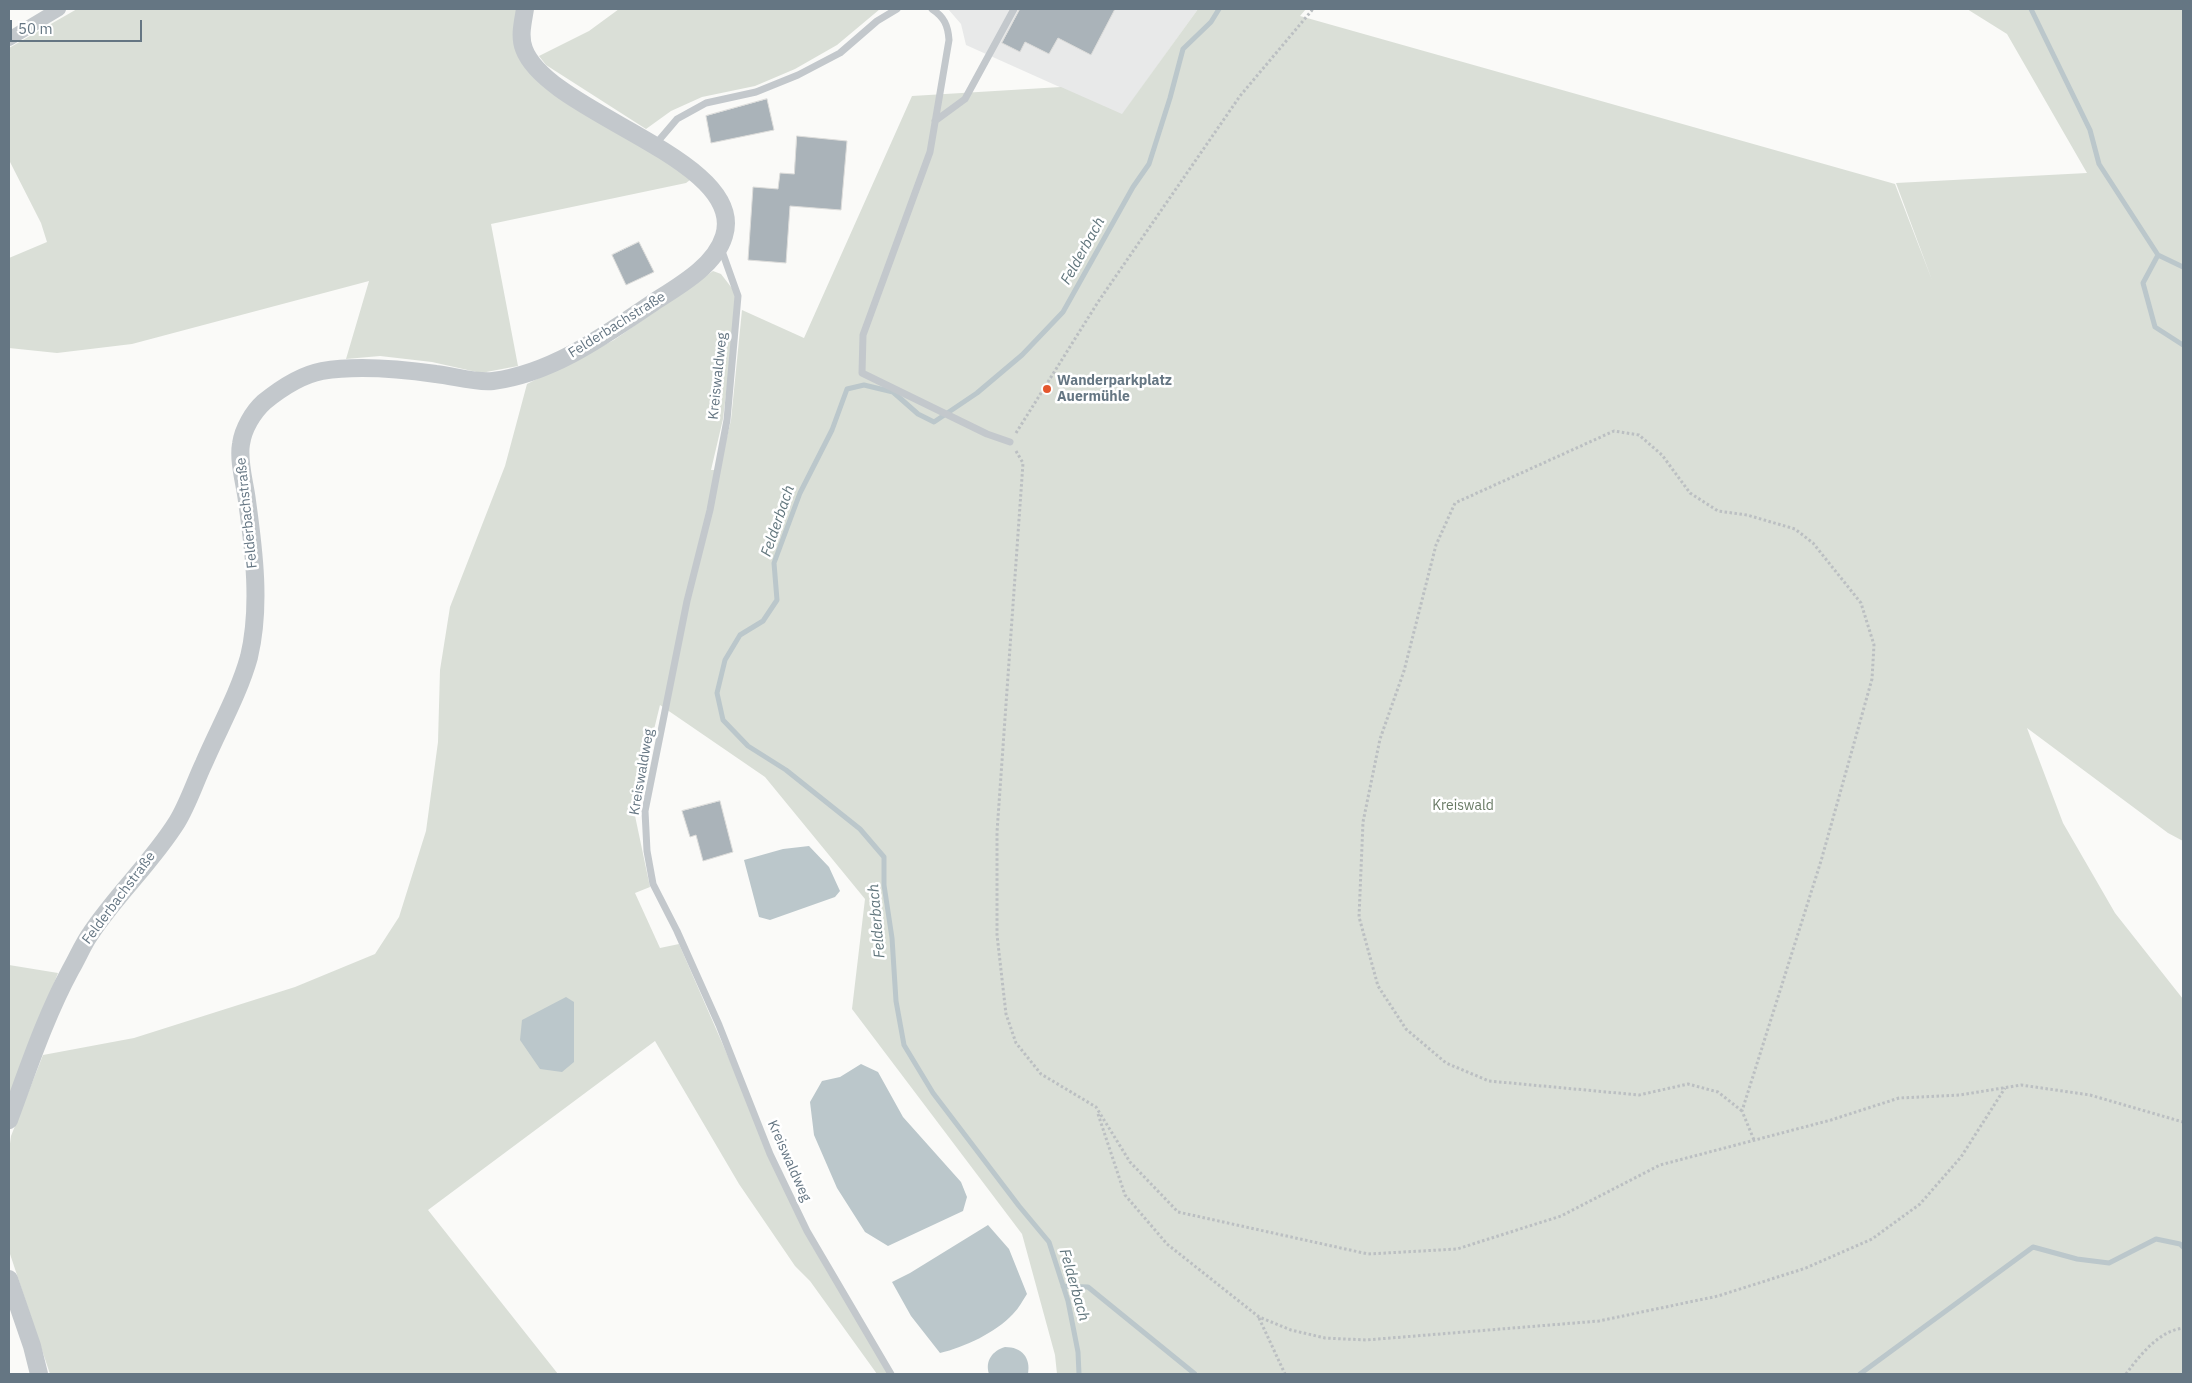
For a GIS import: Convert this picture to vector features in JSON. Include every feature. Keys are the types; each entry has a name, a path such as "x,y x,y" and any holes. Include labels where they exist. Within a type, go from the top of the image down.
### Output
{"street":[{"path":"9,39 59,9"},
{"name":"Felderbachstraße","path":"9,1120 50,1008 90,934 178,821 230,704 248,657 256,610 251,532 240,447 247,425 261,405 292,383 319,371 399,369 490,382 548,367 618,326 678,287 712,258 718,250 724,236 726,222 725,210 714,190 699,176 592,108 537,70 528,57 522,43 522,24 525,9"},
{"path":"9,1279 32,1346 39,1374"}],"lane":[{"path":"654,146 677,119 706,103 756,92 798,75 840,53 877,21 897,9"},
{"path":"932,9 940,14 948,26 949,40 930,152 863,335 862,373 958,420 1010,442"},
{"path":"935,121 965,100 1014,9"},
{"name":"Kreiswaldweg","path":"718,250 723,254 738,296 727,420 710,510 687,600 644,811 649,859 653,884 677,931 719,1025 770,1154 807,1231 891,1374"}],"path":[{"path":"1313,9 1240,96 1098,302 1010,442 1023,463 997,832 997,935 1006,1014 1016,1043 1041,1074 1096,1107 1130,1162 1178,1212 1368,1254 1457,1249 1560,1216 1660,1165 1831,1120 1899,1098 1960,1095 2020,1085 2090,1095 2183,1122"},
{"path":"1742,1111 1821,861 1872,679 1874,645 1861,603 1813,543 1795,529 1748,515 1718,511 1690,493 1662,455 1639,435 1614,431 1455,503 1436,545 1404,671 1380,739 1363,822 1359,917 1378,986 1406,1029 1446,1063 1489,1081 1639,1095 1688,1084 1718,1092 1742,1111 1754,1140"},
{"path":"1096,1107 1125,1195 1167,1244 1259,1317 1291,1330 1324,1338 1366,1340 1599,1321 1718,1296 1806,1268 1872,1239 1920,1204 1961,1157 2005,1088"},
{"path":"1259,1317 1285,1374"},
{"path":"2126,1374 2137,1359 2154,1342 2173,1329 2183,1328"}],"shaded area":[{"path":"948,9 1198,9 1122,115 966,45 961,24"},
{"path":"809,846 829,867 840,891 835,897 770,920 759,917 744,860 783,849"},
{"path":"566,997 574,1002 574,1062 562,1072 540,1069 520,1040 522,1020"},
{"path":"861,1064 878,1072 903,1117 961,1182 967,1197 963,1211 888,1246 865,1232 837,1188 814,1135 810,1102 822,1081 840,1077"},
{"path":"988,1225 1009,1249 1027,1294 1015,1312 998,1327 969,1343 940,1353 911,1316 892,1282"},
{"path":"1005,1347 1021,1351 1027,1358 1028,1374 989,1374 988,1365 991,1357 996,1351"}],"green space":[{"path":"77,9 518,9 520,57 694,177 686,183 491,224 518,366 481,373 432,362 380,356 346,359 369,281 132,344 57,353 9,348 9,258 47,242 41,223 9,160 9,48"},
{"path":"619,9 880,9 837,45 795,69 755,86 702,97 671,111 646,129 546,65 539,56 589,31"},
{"name":"Kreiswald","path":"1198,9 1306,9 1300,16 1895,184 1932,280 1896,183 2087,173 2007,34 1967,9 2183,9 2183,841 2168,833 2027,728 2063,823 2115,913 2183,999 2183,1374 1057,1374 1055,1355 1022,1234 852,1009 865,899 765,777 660,705 634,811 650,887 635,893 660,948 679,944 805,1233 889,1374 877,1374 810,1281 795,1266 739,1184 655,1041 428,1210 558,1374 50,1374 9,1251 9,1151 11,1136 43,1055 134,1038 295,987 375,954 399,917 426,831 438,742 440,670 450,607 505,466 527,384 614,340 713,271 721,274 738,296 723,419 711,470 719,470 731,420 742,310 804,338 912,96 1061,87 1122,114"},
{"path":"9,965 58,973 9,1100"}],"building":[{"path":"1020,9 1115,9 1091,55 1058,38 1049,54 1025,42 1020,52 1002,43"},
{"path":"767,99 774,130 711,143 706,116"},
{"path":"797,136 847,141 841,210 790,206 786,263 748,260 753,187 778,189 780,173 794,174"},
{"path":"639,242 654,272 626,285 612,255"},
{"path":"720,801 733,852 703,861 696,835 690,837 682,811"}],"waterway":[{"name":"Felderbach","path":"1079,1374 1078,1352 1068,1301 1049,1242 1019,1206 933,1093 904,1045 896,1001 892,938 884,885 884,857 860,829 786,770 748,746 723,720 717,693 725,660 740,635 763,621 777,600 774,563 800,493 832,430 847,389 864,385 893,392 918,414 934,422 977,393 1022,355 1063,312 1133,187 1149,164 1183,49 1211,22 1219,9"},
{"path":"2031,9 2090,130 2099,164 2158,255 2143,283 2155,327 2183,345"},
{"path":"2158,255 2183,267"},
{"path":"1860,1374 2033,1247 2077,1259 2109,1263 2156,1239 2180,1244 2183,1247"},
{"path":"1063,1286 1088,1287 1195,1374"}],"place":[{"name":"Wanderparkplatz Auermühle","path":"1047,389"}]}
